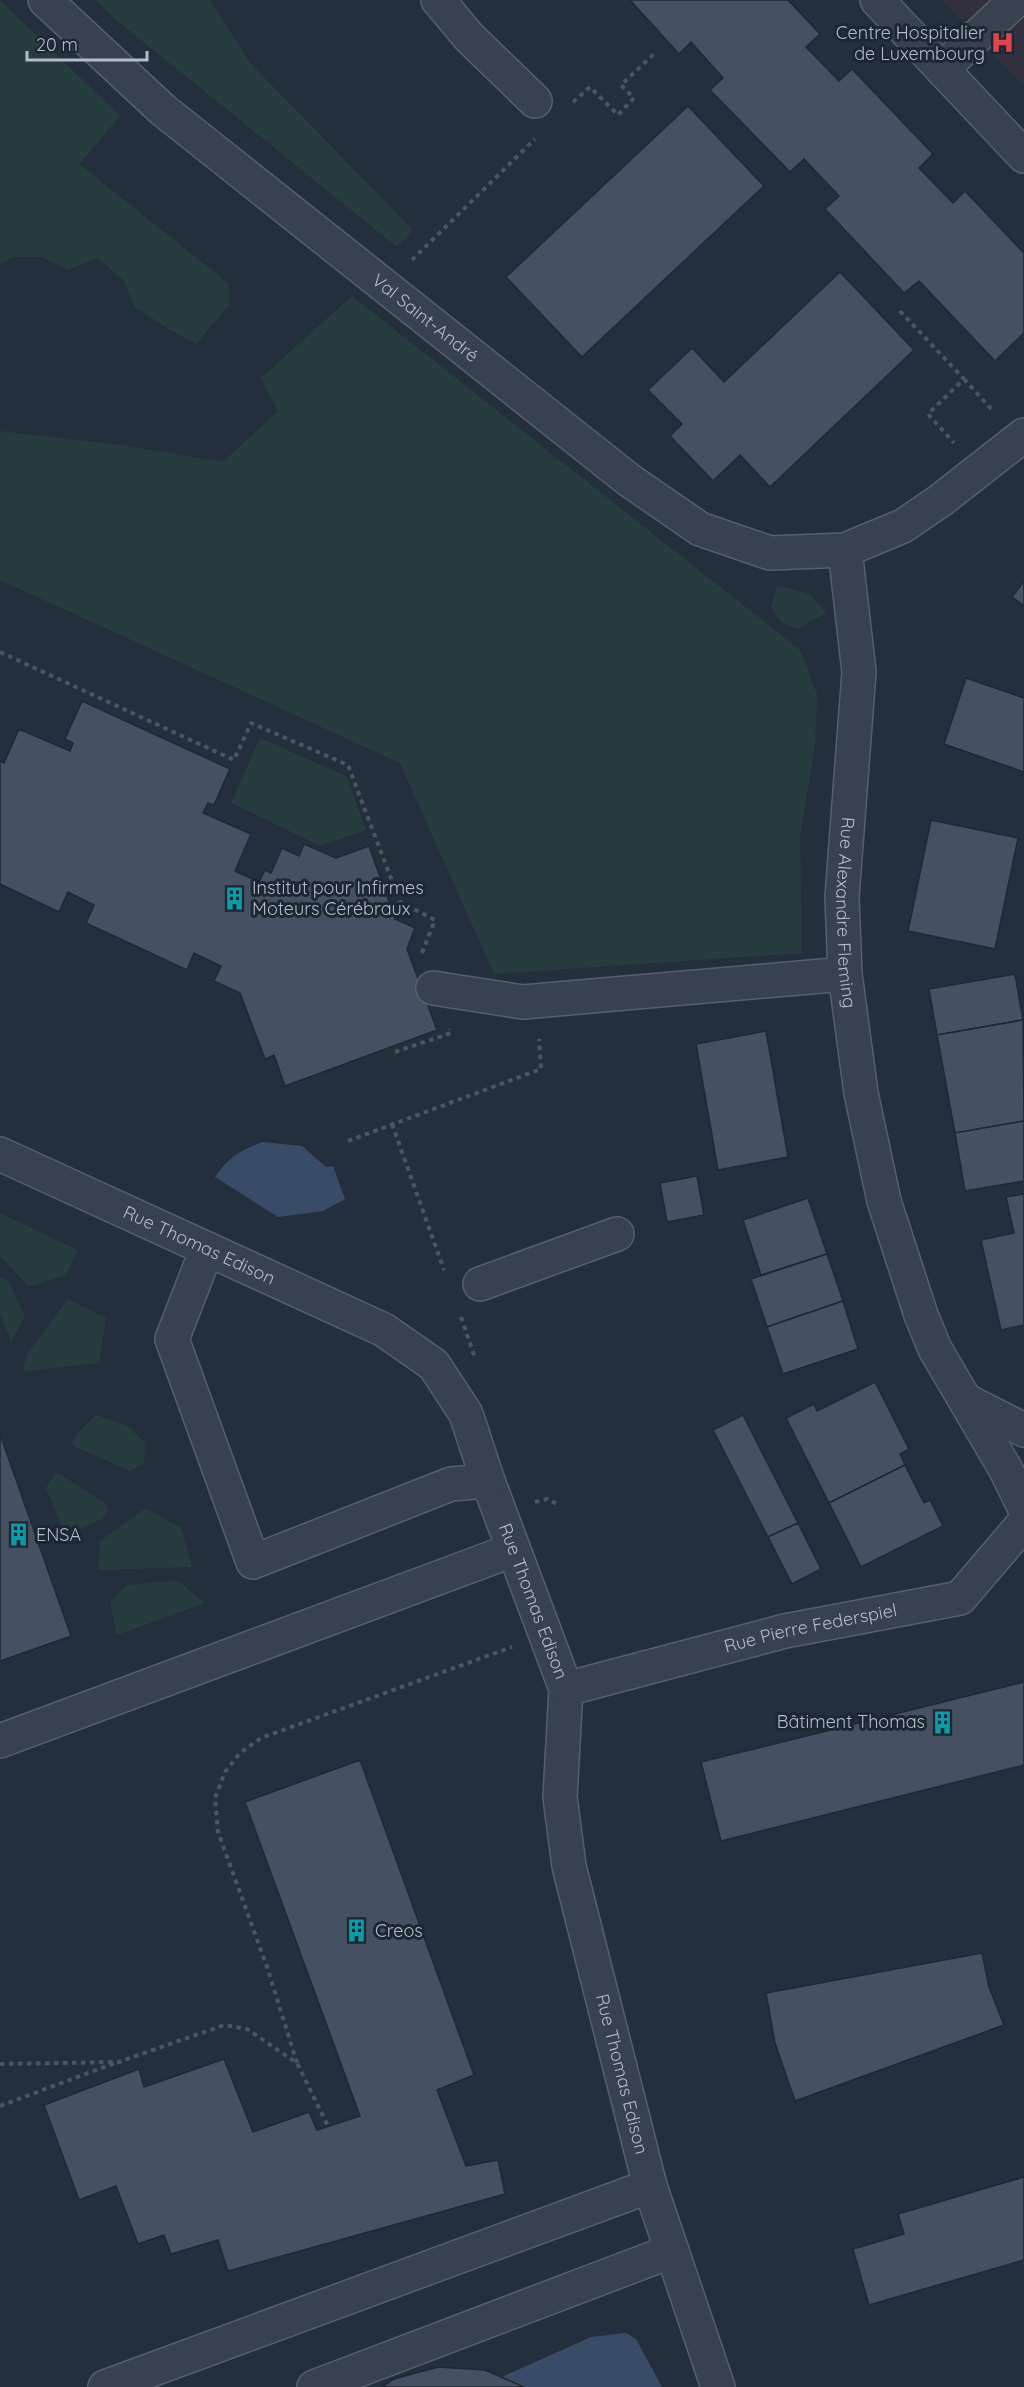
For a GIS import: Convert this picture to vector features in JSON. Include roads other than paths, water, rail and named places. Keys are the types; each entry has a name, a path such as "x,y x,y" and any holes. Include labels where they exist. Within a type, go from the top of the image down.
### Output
{"street":[{"name":"Val Saint-André","path":"45,0 163,110 629,480 700,529 770,553 845,550"},
{"path":"438,0 469,37 536,101"},
{"path":"878,0 1024,156"},
{"path":"942,69 1016,0"},
{"path":"845,550 903,526 1024,435"},
{"name":"Rue Alexandre Fleming","path":"845,550 859,672 842,897 845,974 861,1093 884,1201 935,1349 1006,1470 1024,1507"},
{"path":"433,988 524,1002 845,974"},
{"name":"Rue Thomas Edison","path":"0,1155 384,1330 434,1365 466,1414 513,1550 566,1689 560,1797 569,1866 650,2186 718,2387"},
{"path":"480,1284 617,1234"},
{"path":"207,1249 172,1339 253,1562 451,1484 488,1481"},
{"path":"965,1400 1024,1430"},
{"name":"Rue Pierre Federspiel","path":"566,1689 785,1631 960,1598 1024,1523"},
{"path":"0,1741 513,1550"},
{"path":"105,2387 650,2186"},
{"path":"314,2387 672,2252"}],"water":[{"path":"262,1142 302,1146 326,1167 333,1166 345,1199 323,1211 278,1217 215,1177 235,1155"},
{"path":"626,2333 636,2339 662,2387 524,2387 502,2377 591,2337"}],"place":[{"name":"Centre Hospitalier de Luxembourg","path":"1003,43"},
{"name":"Institut pour Infirmes Moteurs Cérébraux","path":"234,898"},
{"name":"ENSA","path":"18,1535"},
{"name":"Bâtiment Thomas","path":"943,1722"},
{"name":"Creos","path":"357,1931"}]}
